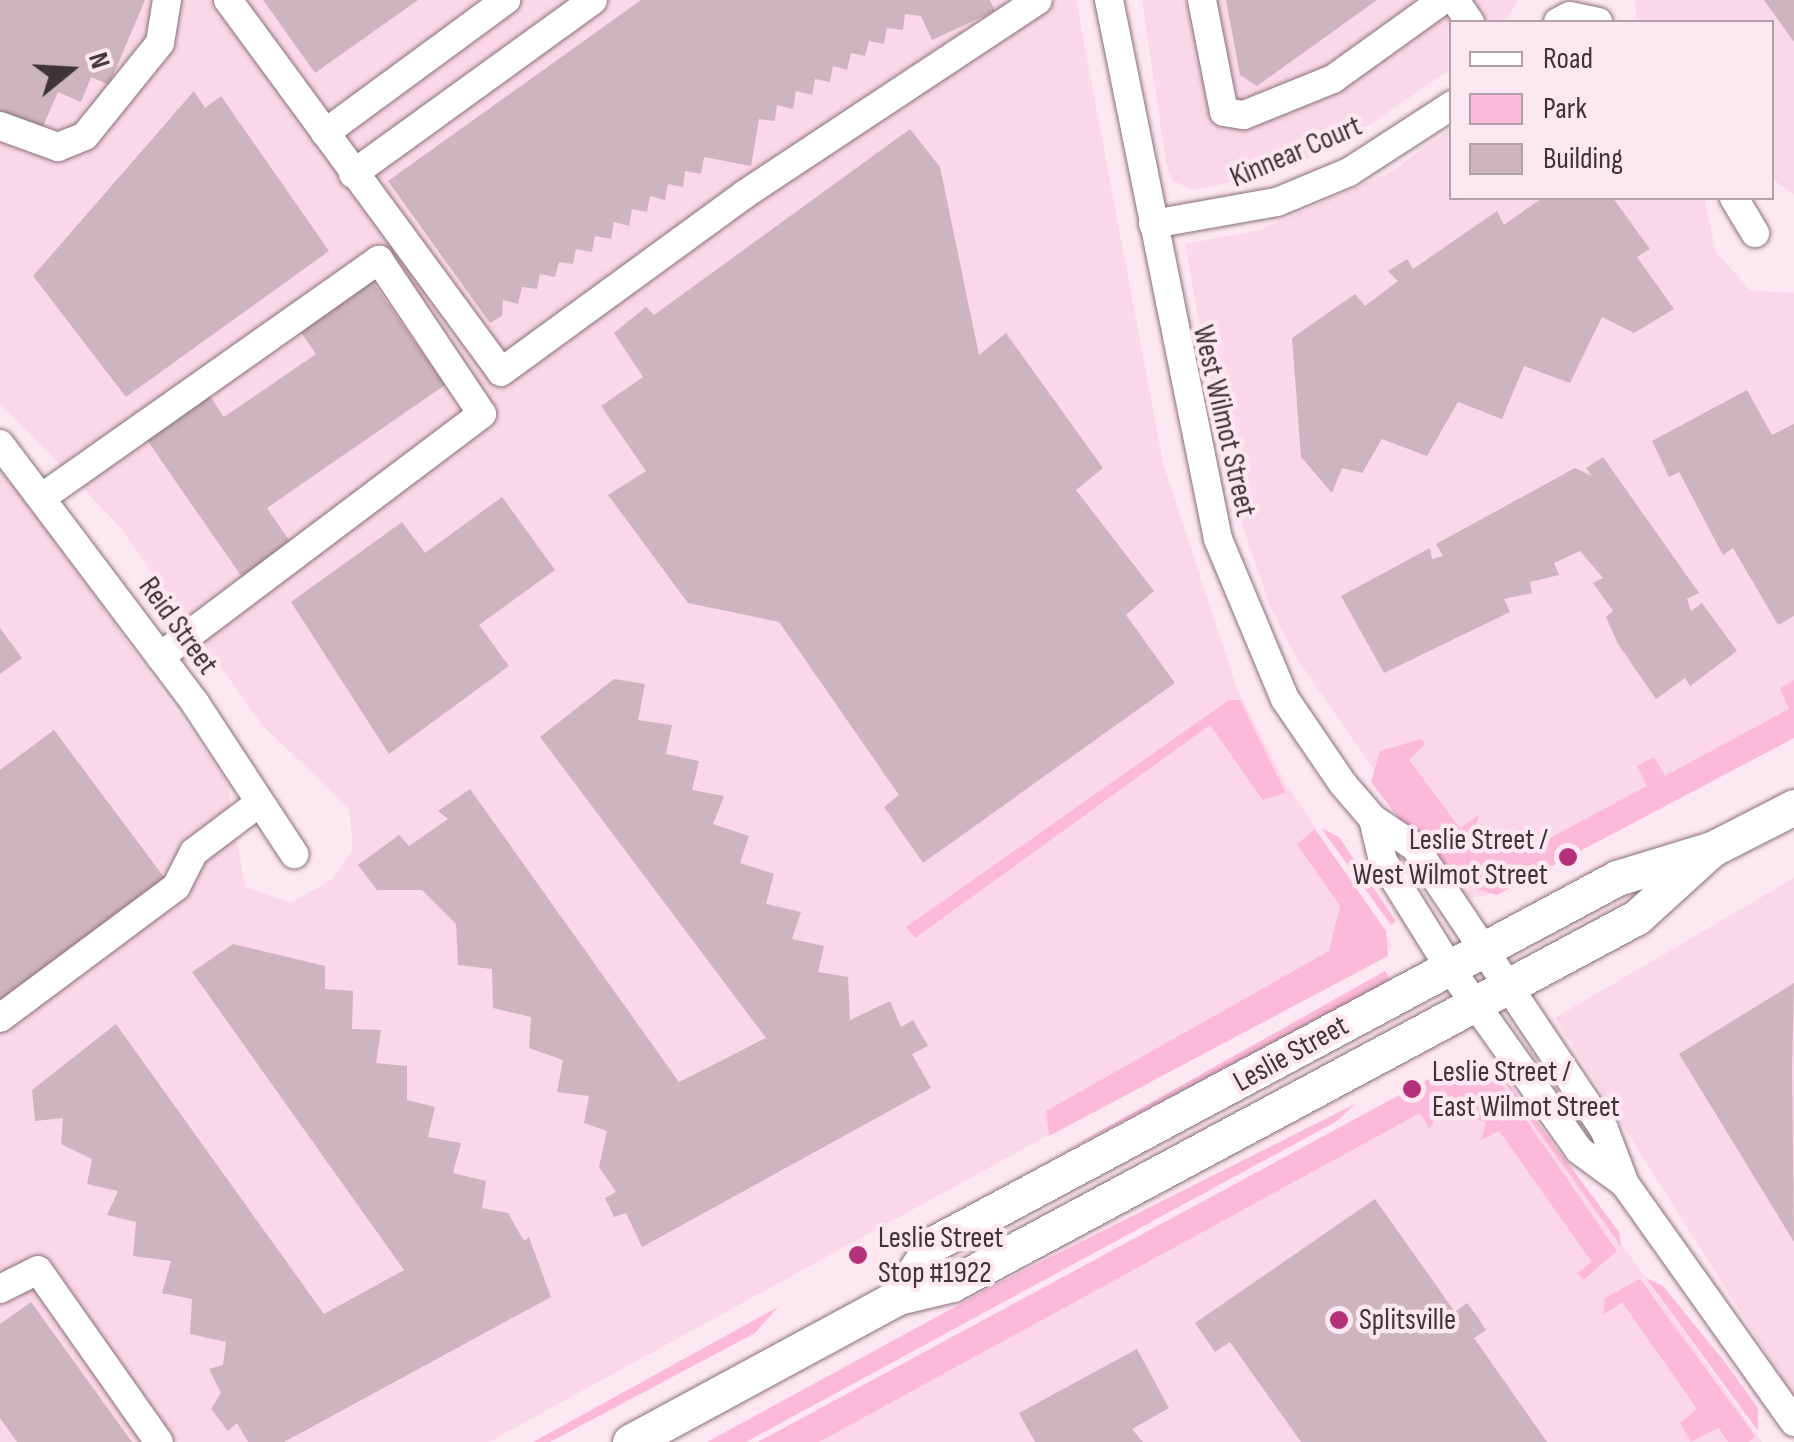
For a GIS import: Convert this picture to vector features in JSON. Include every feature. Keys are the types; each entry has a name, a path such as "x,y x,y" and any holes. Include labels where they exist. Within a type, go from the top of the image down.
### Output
{"main road":[{"name":"Leslie Street","path":"898,1297 933,1244 1616,878 1712,849 1794,807"},
{"name":"Leslie Street","path":"630,1442 898,1297 952,1284 1638,917 1712,849"}],"street":[{"path":"0,126 58,147 85,136 160,43 167,0"},
{"path":"228,0 501,372 745,194 1024,4"},
{"path":"325,133 506,0"},
{"path":"353,174 593,0"},
{"name":"West Wilmot Street","path":"1109,0 1218,539 1285,699 1374,818 1384,861 1491,996 1579,1150 1625,1184 1794,1422"},
{"path":"1202,0 1224,112 1244,115 1333,78 1443,0"},
{"path":"1562,20 1570,16 1589,20"},
{"name":"Kinnear Court","path":"1153,224 1276,202 1348,172 1449,107"},
{"path":"1735,200 1755,234"},
{"path":"44,496 378,260 482,414 160,657"},
{"name":"Reid Street","path":"0,444 44,496 160,657 294,854"},
{"path":"0,1018 176,887 194,852 259,802"},
{"path":"0,1289 38,1270 159,1442"}],"shaded area":[{"path":"0,0 1076,0 1163,463 1237,689 1285,782 1393,946 489,1442 0,1442 0,464 227,782 245,887 291,903 331,880 353,851 349,808 263,726 120,527 0,403"},
{"path":"1142,0 1518,0 1506,20 1449,20 1449,70 1337,147 1263,176 1192,190 1172,180"},
{"path":"1635,0 1794,0 1794,194 1774,180 1774,20 1637,20"},
{"path":"1449,129 1449,200 1704,200 1716,252 1750,290 1794,293 1794,728 1485,896 1462,898 1296,657 1269,604 1229,485 1185,244 1260,230 1391,172"},
{"path":"1794,878 1794,1397 1555,1018"},
{"path":"1493,1063 1762,1442 797,1442"}],"green space":[{"path":"1794,680 1794,738 1497,895 1466,886 1456,893 1371,782 1380,751 1421,739 1425,744 1409,760 1460,828 1479,815 1473,834 1510,848 1520,827 1533,847 1647,786 1637,766 1654,757 1665,776 1789,709 1780,688"},
{"path":"1229,700 1240,700 1286,793 1263,800 1210,725 915,938 906,927"},
{"path":"1321,828 1339,837 1396,921 1391,925"},
{"path":"1315,829 1386,931 1388,956 1049,1136 1046,1111 1329,951 1340,906 1297,844"},
{"path":"1385,971 1390,979 1377,989 1056,1156"},
{"path":"1495,1065 1619,1232 1621,1246 1515,1099"},
{"path":"1453,1066 1491,1069 1617,1251 1583,1280 1577,1273 1592,1262 1499,1131 1481,1140 1486,1122 1439,1110 1430,1129 1420,1113 819,1442 758,1442"},
{"path":"1355,1104 1337,1121 746,1442 707,1442 997,1284"},
{"path":"1646,1278 1663,1286 1724,1361 1758,1408 1758,1431"},
{"path":"1640,1279 1755,1436 1749,1442 1728,1442 1719,1428 1691,1442 1680,1423 1697,1409 1622,1302 1603,1315 1605,1298"},
{"path":"778,1307 755,1333 550,1442 533,1442"}],"building":[{"path":"0,0 145,0 109,85 91,77 81,102 58,92 42,129 0,111"},
{"path":"263,0 418,0 315,73"},
{"path":"641,0 990,0 995,11 932,40 921,16 905,14 903,30 887,28 884,44 869,41 865,56 851,53 847,70 833,66 830,82 815,79 812,95 796,91 793,109 777,105 775,121 759,119 751,166 704,157 701,174 685,171 683,187 668,184 665,200 650,196 647,212 632,209 629,226 614,222 611,239 595,236 592,252 576,249 573,264 559,262 555,277 540,274 537,289 522,287 518,304 503,300 502,316 490,323 388,181"},
{"path":"1226,0 1377,0 1257,86 1240,75"},
{"path":"1764,0 1794,0 1794,42"},
{"path":"194,91 205,108 221,96 329,251 126,397 33,276"},
{"path":"910,129 940,167 979,355 1006,333 1103,468 1076,490 1154,591 1126,615 1175,683 923,863 884,807 899,795 779,622 688,603 608,495 646,471 601,406 643,377 614,333 646,307 654,315"},
{"path":"1539,200 1614,200 1650,249 1637,257 1674,309 1634,333 1602,317 1570,383 1524,366 1502,419 1458,402 1427,456 1382,439 1362,473 1342,468 1332,493 1301,457 1292,338 1355,294 1365,306 1398,281 1388,271 1407,259 1413,269 1497,211 1504,225"},
{"path":"372,281 445,385 267,508 293,546 244,580 147,440 210,396 224,417 316,354 300,331"},
{"path":"1747,390 1772,435 1794,424 1794,616 1778,625 1733,548 1723,555 1679,472 1669,477 1652,441"},
{"path":"1603,457 1699,593 1687,599 1691,611 1702,603 1737,651 1690,686 1685,678 1656,699 1618,644 1606,617 1613,611 1593,583 1603,578 1580,551 1554,563 1559,575 1530,582 1532,593 1504,599 1510,612 1384,673 1341,596 1430,548 1432,559 1443,556 1436,544 1575,468 1592,476 1586,468"},
{"path":"502,497 555,570 479,625 509,666 389,754 291,602 402,522 425,553"},
{"path":"0,628 22,658 0,674"},
{"path":"614,679 645,684 638,720 672,725 666,754 699,761 692,790 724,796 713,824 749,836 740,863 774,874 766,904 801,912 792,939 824,946 818,972 848,977 850,1020 890,1001 901,1027 913,1020 928,1046 912,1054 931,1088 642,1247 626,1213 614,1217 605,1198 616,1192 599,1167 607,1131 584,1123 589,1096 557,1092 563,1060 529,1048 531,1017 493,1008 492,969 458,965 456,924 422,890 377,890 358,865 399,835 409,846 448,819 438,811 470,789 679,1082 766,1038 540,737"},
{"path":"54,730 166,880 0,1004 0,770"},
{"path":"233,944 325,966 325,989 353,991 352,1029 381,1030 376,1063 407,1066 407,1100 435,1107 428,1137 461,1143 453,1173 486,1181 482,1208 508,1213 524,1241 529,1237 551,1297 284,1442 248,1442 237,1423 228,1431 211,1409 221,1393 209,1369 223,1365 226,1342 190,1334 192,1299 162,1293 171,1261 133,1256 136,1222 107,1215 118,1191 87,1184 92,1159 61,1144 63,1118 35,1121 32,1090 116,1024 324,1314 404,1270 192,972"},
{"path":"1794,983 1792,1069 1794,1242 1679,1054"},
{"name":"Splitsville","path":"1375,1199 1455,1312 1467,1303 1477,1316 1486,1330 1474,1338 1547,1442 1301,1442 1230,1342 1215,1352 1195,1323"},
{"path":"31,1302 132,1442 17,1442 0,1418 0,1324"},
{"path":"1137,1349 1169,1408 1132,1429 1143,1442 1035,1442 1019,1413"}],"place":[{"name":"Leslie Street / West Wilmot Street","path":"1568,857"},
{"name":"Leslie Street / East Wilmot Street","path":"1412,1089"},
{"name":"Leslie Street Stop #1922","path":"858,1255"},
{"name":"Splitsville","path":"1339,1320"}]}
